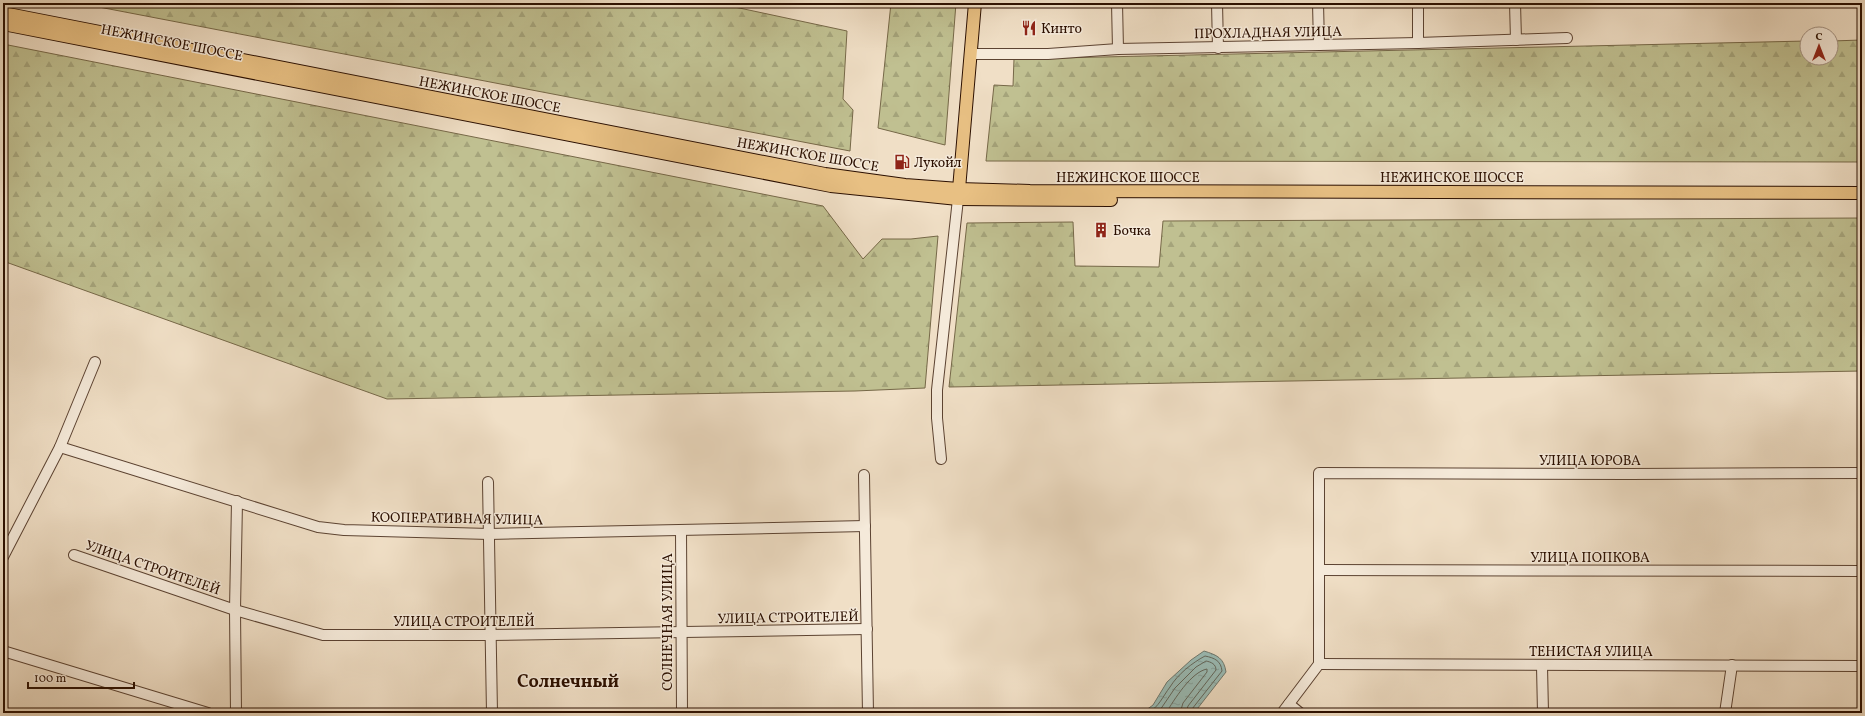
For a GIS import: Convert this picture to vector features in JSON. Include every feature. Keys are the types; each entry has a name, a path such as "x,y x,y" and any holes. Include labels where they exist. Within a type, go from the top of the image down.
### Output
{"main road":[{"path":"958,194 975,3"},
{"name":"НЕЖИНСКОЕ ШОССЕ","path":"3,13 825,174 958,194 1045,192 1862,193"},
{"name":"НЕЖИНСКОЕ ШОССЕ","path":"3,24 831,186 1032,200 1862,200"}],"street":[{"path":"1117,3 1118,49"},
{"path":"1217,3 1218,48"},
{"path":"1318,3 1319,45"},
{"path":"1418,3 1418,43"},
{"path":"1515,3 1516,40"},
{"name":"ПРОХЛАДНАЯ УЛИЦА","path":"970,54 1068,54 1118,49 1218,48 1567,38"},
{"path":"941,458 937,418 937,390 958,194"},
{"path":"3,557 60,447 95,362"},
{"name":"КООПЕРАТИВНАЯ УЛИЦА","path":"60,447 318,527 344,530 489,534 865,526"},
{"name":"УЛИЦА ЮРОВА","path":"1319,570 1318,473 1862,473"},
{"path":"864,475 868,713"},
{"path":"488,482 492,713"},
{"path":"236,713 235,610 237,501"},
{"name":"СОЛНЕЧНАЯ УЛИЦА","path":"680,530 682,713"},
{"name":"УЛИЦА СТРОИТЕЛЕЙ","path":"74,555 235,610 324,635 681,633 867,629"},
{"path":"1282,713 1319,664 1319,570"},
{"name":"УЛИЦА ПОПКОВА","path":"1319,570 1862,571"},
{"path":"3,651 208,713"},
{"name":"ТЕНИСТАЯ УЛИЦА","path":"1319,664 1862,666"},
{"path":"1725,713 1732,665"},
{"path":"1542,666 1543,713"},
{"path":"1289,704 1300,713"}],"green space":[{"path":"78,3 716,3 847,31 843,99 853,110 850,151"},
{"path":"891,3 956,3 945,145 878,128"},
{"path":"1862,40 1862,162 986,161 994,85 1013,86 1014,59 1799,41 1799,66 1839,66 1839,41"},
{"path":"3,44 823,206 863,259 882,239 911,239 938,236 925,388 855,391 387,399 3,261"},
{"path":"1862,218 1862,371 949,387 967,223 1073,222 1075,266 1159,267 1163,221"}],"water":[{"path":"1204,651 1213,654 1222,660 1226,672 1194,713 1142,713 1153,705 1167,682 1191,660"}],"place":[{"name":"Кинто","path":"1029,28"},
{"name":"Лукойл","path":"902,162"},
{"name":"Бочка","path":"1101,230"}],"district":[{"name":"Солнечный","path":"568,681"}]}
